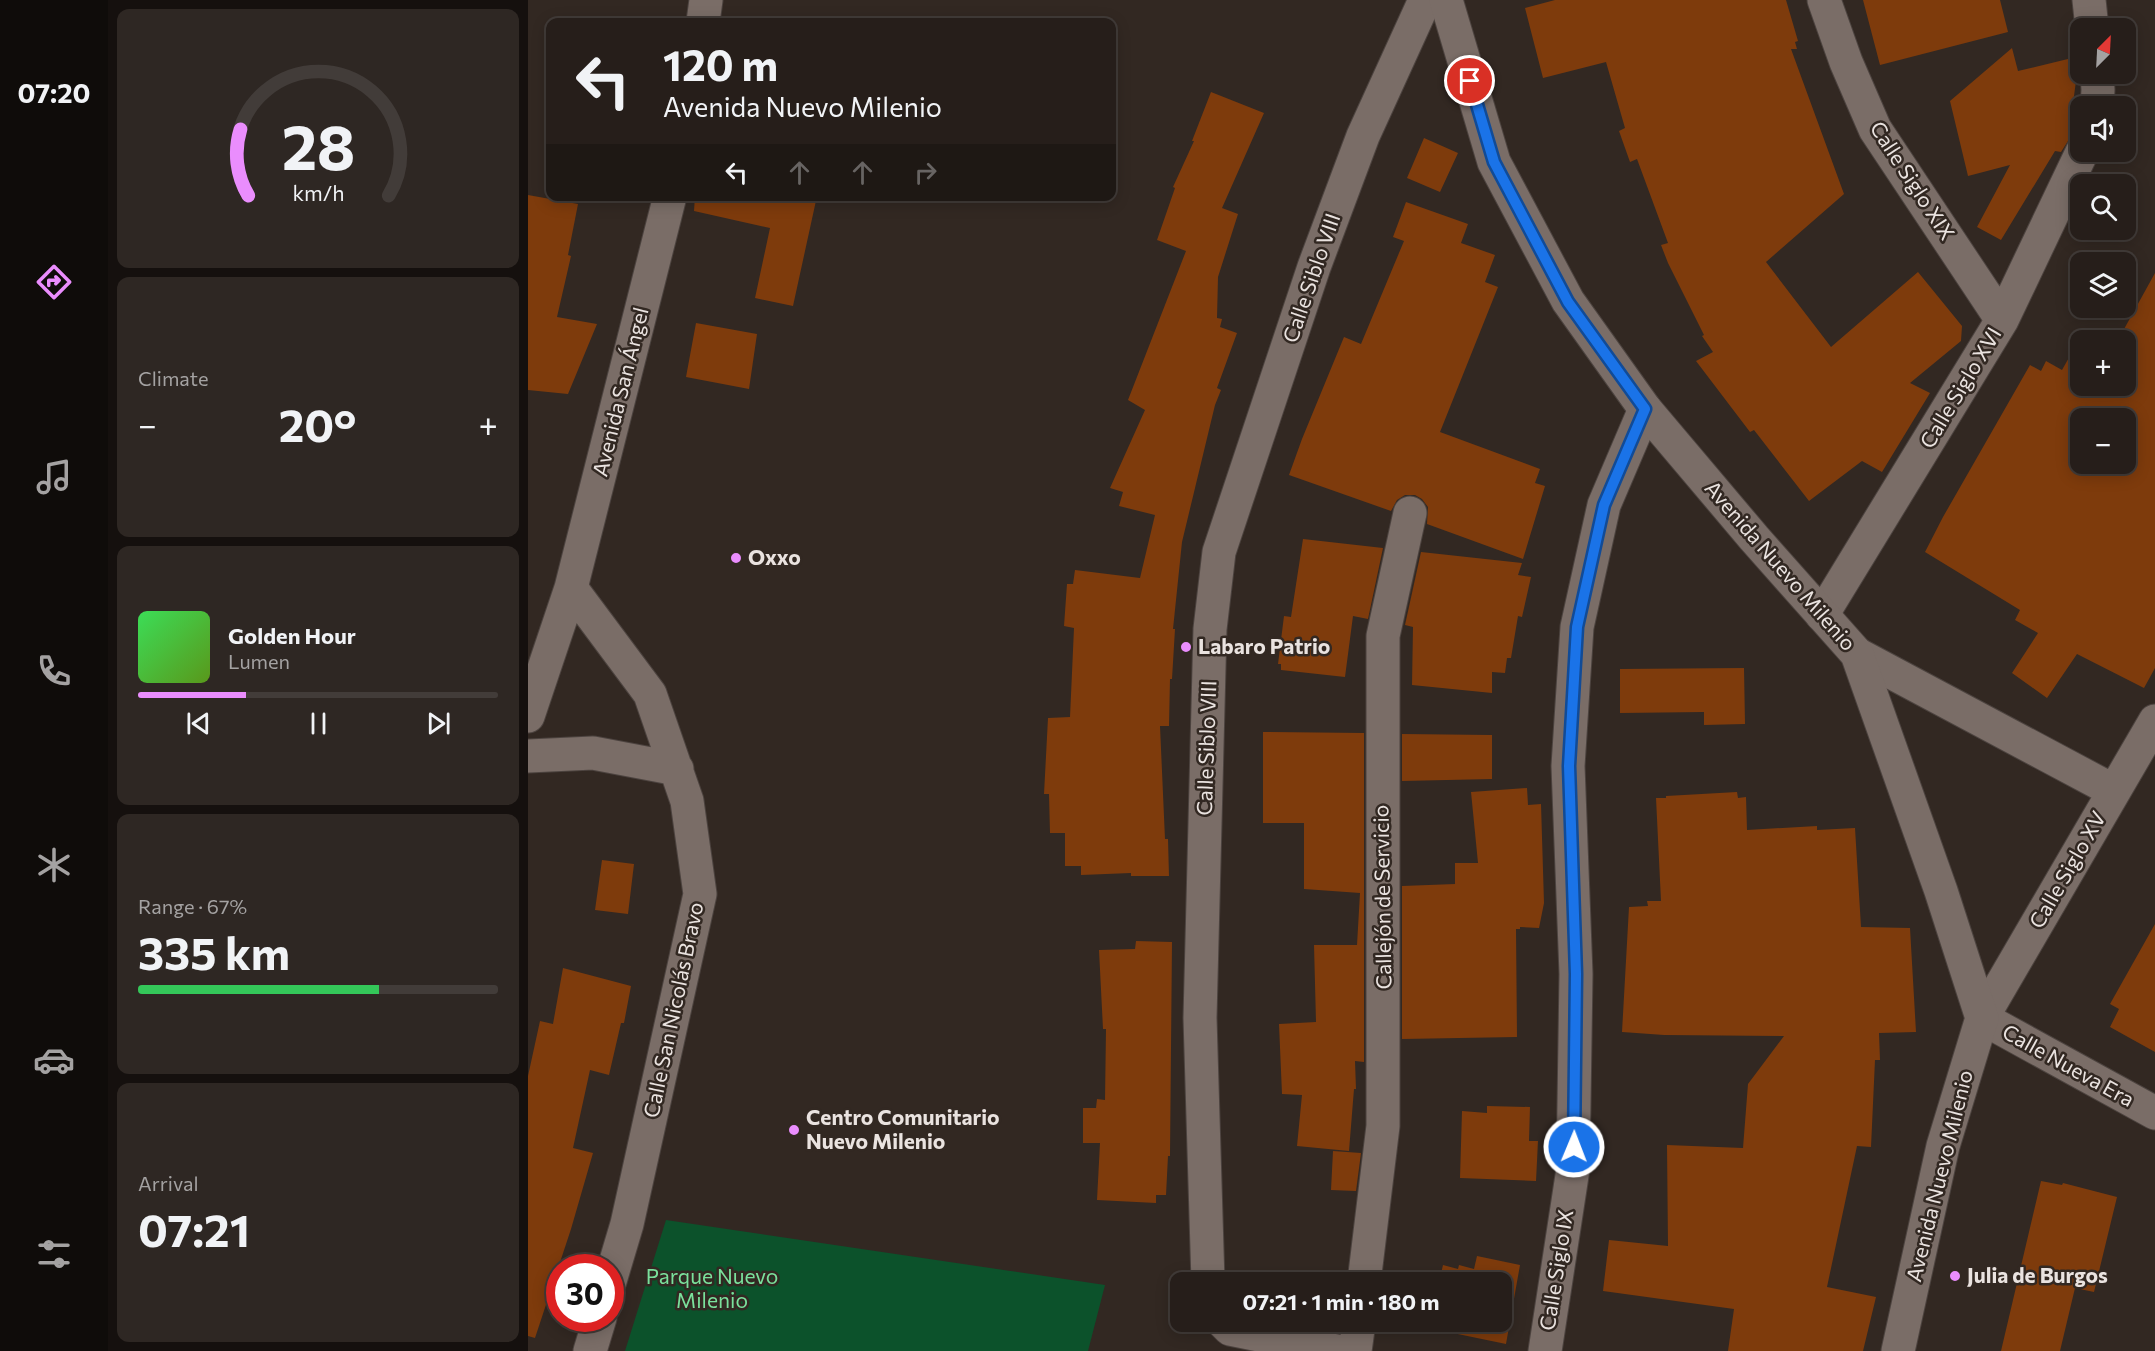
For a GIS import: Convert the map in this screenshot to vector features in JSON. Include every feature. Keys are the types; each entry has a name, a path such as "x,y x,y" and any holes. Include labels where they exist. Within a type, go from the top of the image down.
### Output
{"street":[{"path":"704,18 706,0"},
{"name":"Calle Siblo VIII","path":"1208,1272 1200,1018 1210,629 1220,552 1318,256 1364,136 1425,0"},
{"name":"Avenida Nuevo Milenio","path":"1446,0 1494,162 1568,302 1645,409 1857,654 1941,891 1982,1018 1943,1146 1898,1351"},
{"name":"Calle Siglo XIX","path":"1824,0 1846,62 1875,129 2002,320"},
{"path":"2089,0 2091,18"},
{"name":"Calle Siglo XVI","path":"1822,615 2002,320 2077,162"},
{"name":"Avenida San Ángel","path":"528,716 571,588 669,201"},
{"name":"Calle Siglo IX","path":"1545,1351 1573,1169 1576,974 1569,766 1577,627 1604,505 1645,409"},
{"name":"Callejón de Servicio","path":"1365,1272 1383,1126 1383,636 1410,513"},
{"name":"Calle San Nicolás Bravo","path":"571,588 650,694 687,801 700,894 627,1224 618,1254"},
{"path":"1857,654 2114,791"},
{"name":"Calle Siglo XV","path":"1982,1018 2155,721"},
{"path":"528,756 593,753 677,769"},
{"name":"Calle Nueva Era","path":"1982,1018 2155,1113"},
{"path":"590,1351 596,1332"},
{"path":"1244,1332 1336,1351"},
{"path":"1355,1351 1358,1332"}],"green space":[{"name":"Parque Nuevo Milenio","path":"666,1220 1105,1285 1088,1351 625,1351"}],"building":[{"path":"1555,0 1786,0 1798,41 1795,42 1797,49 1791,49 1844,194 1766,262 1831,347 1918,272 1962,326 1961,341 1910,383 1930,393 1882,472 1862,461 1809,501 1754,430 1750,432 1696,361 1713,352 1702,336 1704,335 1668,263 1661,245 1668,243 1637,159 1630,162 1619,131 1625,128 1606,62 1543,78 1525,8"},
{"path":"1863,0 2000,0 2008,32 1880,65"},
{"path":"2012,48 2018,71 2070,58 2070,84 2076,84 2074,96 2070,96 2068,141 2061,152 2055,151 2001,240 1977,227 2010,165 1968,176 1950,101"},
{"path":"1211,92 1264,113 1222,208 1238,214 1218,277 1217,318 1222,319 1220,327 1237,333 1217,388 1221,390 1215,405 1182,542 1173,629 1175,629 1172,679 1170,679 1169,726 1160,726 1169,876 1131,876 1131,873 1081,875 1081,866 1065,866 1065,833 1050,833 1049,794 1044,794 1048,718 1070,717 1074,628 1064,626 1067,584 1073,584 1075,570 1140,578 1155,515 1119,506 1123,492 1110,488 1145,410 1128,400 1186,251 1157,240 1175,188 1173,187 1194,141 1192,141"},
{"path":"1424,138 1458,153 1440,192 1407,178"},
{"path":"528,195 546,198 546,201 578,204 568,255 571,256 557,317 597,324 568,394 528,390"},
{"path":"695,201 816,201 793,306 755,298 770,228 694,211"},
{"path":"1406,202 1468,224 1461,243 1495,255 1485,282 1498,287 1440,432 1540,469 1535,483 1545,486 1523,559 1427,524 1428,507 1422,499 1415,495 1405,495 1397,500 1391,511 1289,475 1344,337 1361,344 1404,241 1393,237"},
{"path":"2155,273 2155,668 2144,688 2077,654 2047,698 2012,673 2038,633 2015,620 2020,610 1925,552 2030,365 2041,371 2046,361 2062,370 2070,356 2070,396 2136,396 2136,330 2124,330 2130,318 2136,318 2136,307"},
{"path":"696,323 757,334 749,389 686,377"},
{"path":"1303,539 1383,548 1368,619 1353,616 1345,677 1281,670 1281,664 1278,664 1284,616 1291,617"},
{"path":"1421,552 1522,563 1518,575 1531,577 1522,617 1518,616 1511,658 1507,658 1505,673 1492,672 1492,693 1412,685 1413,627 1405,625"},
{"path":"1744,668 1745,724 1704,725 1704,712 1620,713 1620,669"},
{"path":"1263,732 1364,733 1364,1062 1355,1061 1356,1089 1354,1089 1349,1151 1297,1146 1302,1095 1282,1094 1279,1024 1316,1022 1314,945 1357,945 1360,893 1304,889 1304,823 1263,823"},
{"path":"1402,734 1492,735 1492,779 1402,781"},
{"path":"1527,788 1528,805 1541,804 1544,903 1539,928 1520,927 1516,929 1517,1037 1402,1039 1402,886 1455,884 1455,863 1478,863 1471,792"},
{"path":"1737,792 1738,798 1746,797 1747,830 1817,826 1817,830 1855,828 1861,927 1910,928 1916,1032 1879,1033 1880,1060 1875,1060 1871,1147 1857,1146 1827,1287 1876,1297 1863,1351 1728,1351 1734,1309 1603,1291 1609,1240 1668,1246 1667,1145 1743,1148 1748,1084 1784,1036 1664,1035 1622,1032 1629,907 1648,906 1647,901 1661,901 1656,798"},
{"path":"602,860 634,864 628,914 595,910"},
{"path":"2155,924 2155,1052 2110,1027 2119,1009 2110,1004"},
{"path":"1136,941 1172,942 1170,1156 1168,1156 1166,1195 1156,1195 1156,1203 1097,1200 1100,1143 1083,1143 1083,1108 1096,1108 1097,1099 1105,1100 1106,1029 1103,1029 1099,950 1135,949"},
{"path":"563,968 631,986 624,1023 621,1023 609,1075 590,1070 573,1148 593,1153 563,1254 546,1254 546,1305 535,1338 528,1336 528,1076 540,1021 553,1024"},
{"path":"1487,1106 1530,1107 1529,1141 1538,1141 1536,1181 1460,1178 1462,1111 1487,1113"},
{"path":"1333,1151 1361,1153 1356,1191 1331,1190"},
{"path":"2041,1181 2062,1185 2063,1183 2117,1197 2094,1292 2075,1288 2060,1351 2001,1351"},
{"path":"1477,1256 1520,1265 1512,1310 1512,1272 1441,1272 1443,1265 1458,1269 1459,1265 1474,1269"},
{"path":"1448,1332 1508,1332 1506,1344"}],"place":[{"name":"Oxxo","path":"736,558"},
{"name":"Labaro Patrio","path":"1186,647"},
{"name":"Centro Comunitario Nuevo Milenio","path":"794,1130"},
{"name":"Julia de Burgos","path":"1955,1276"}],"route":[{"path":"1470,81 1494,162 1568,302 1645,409 1604,505 1577,627 1569,766 1576,974 1574,1147"}]}
